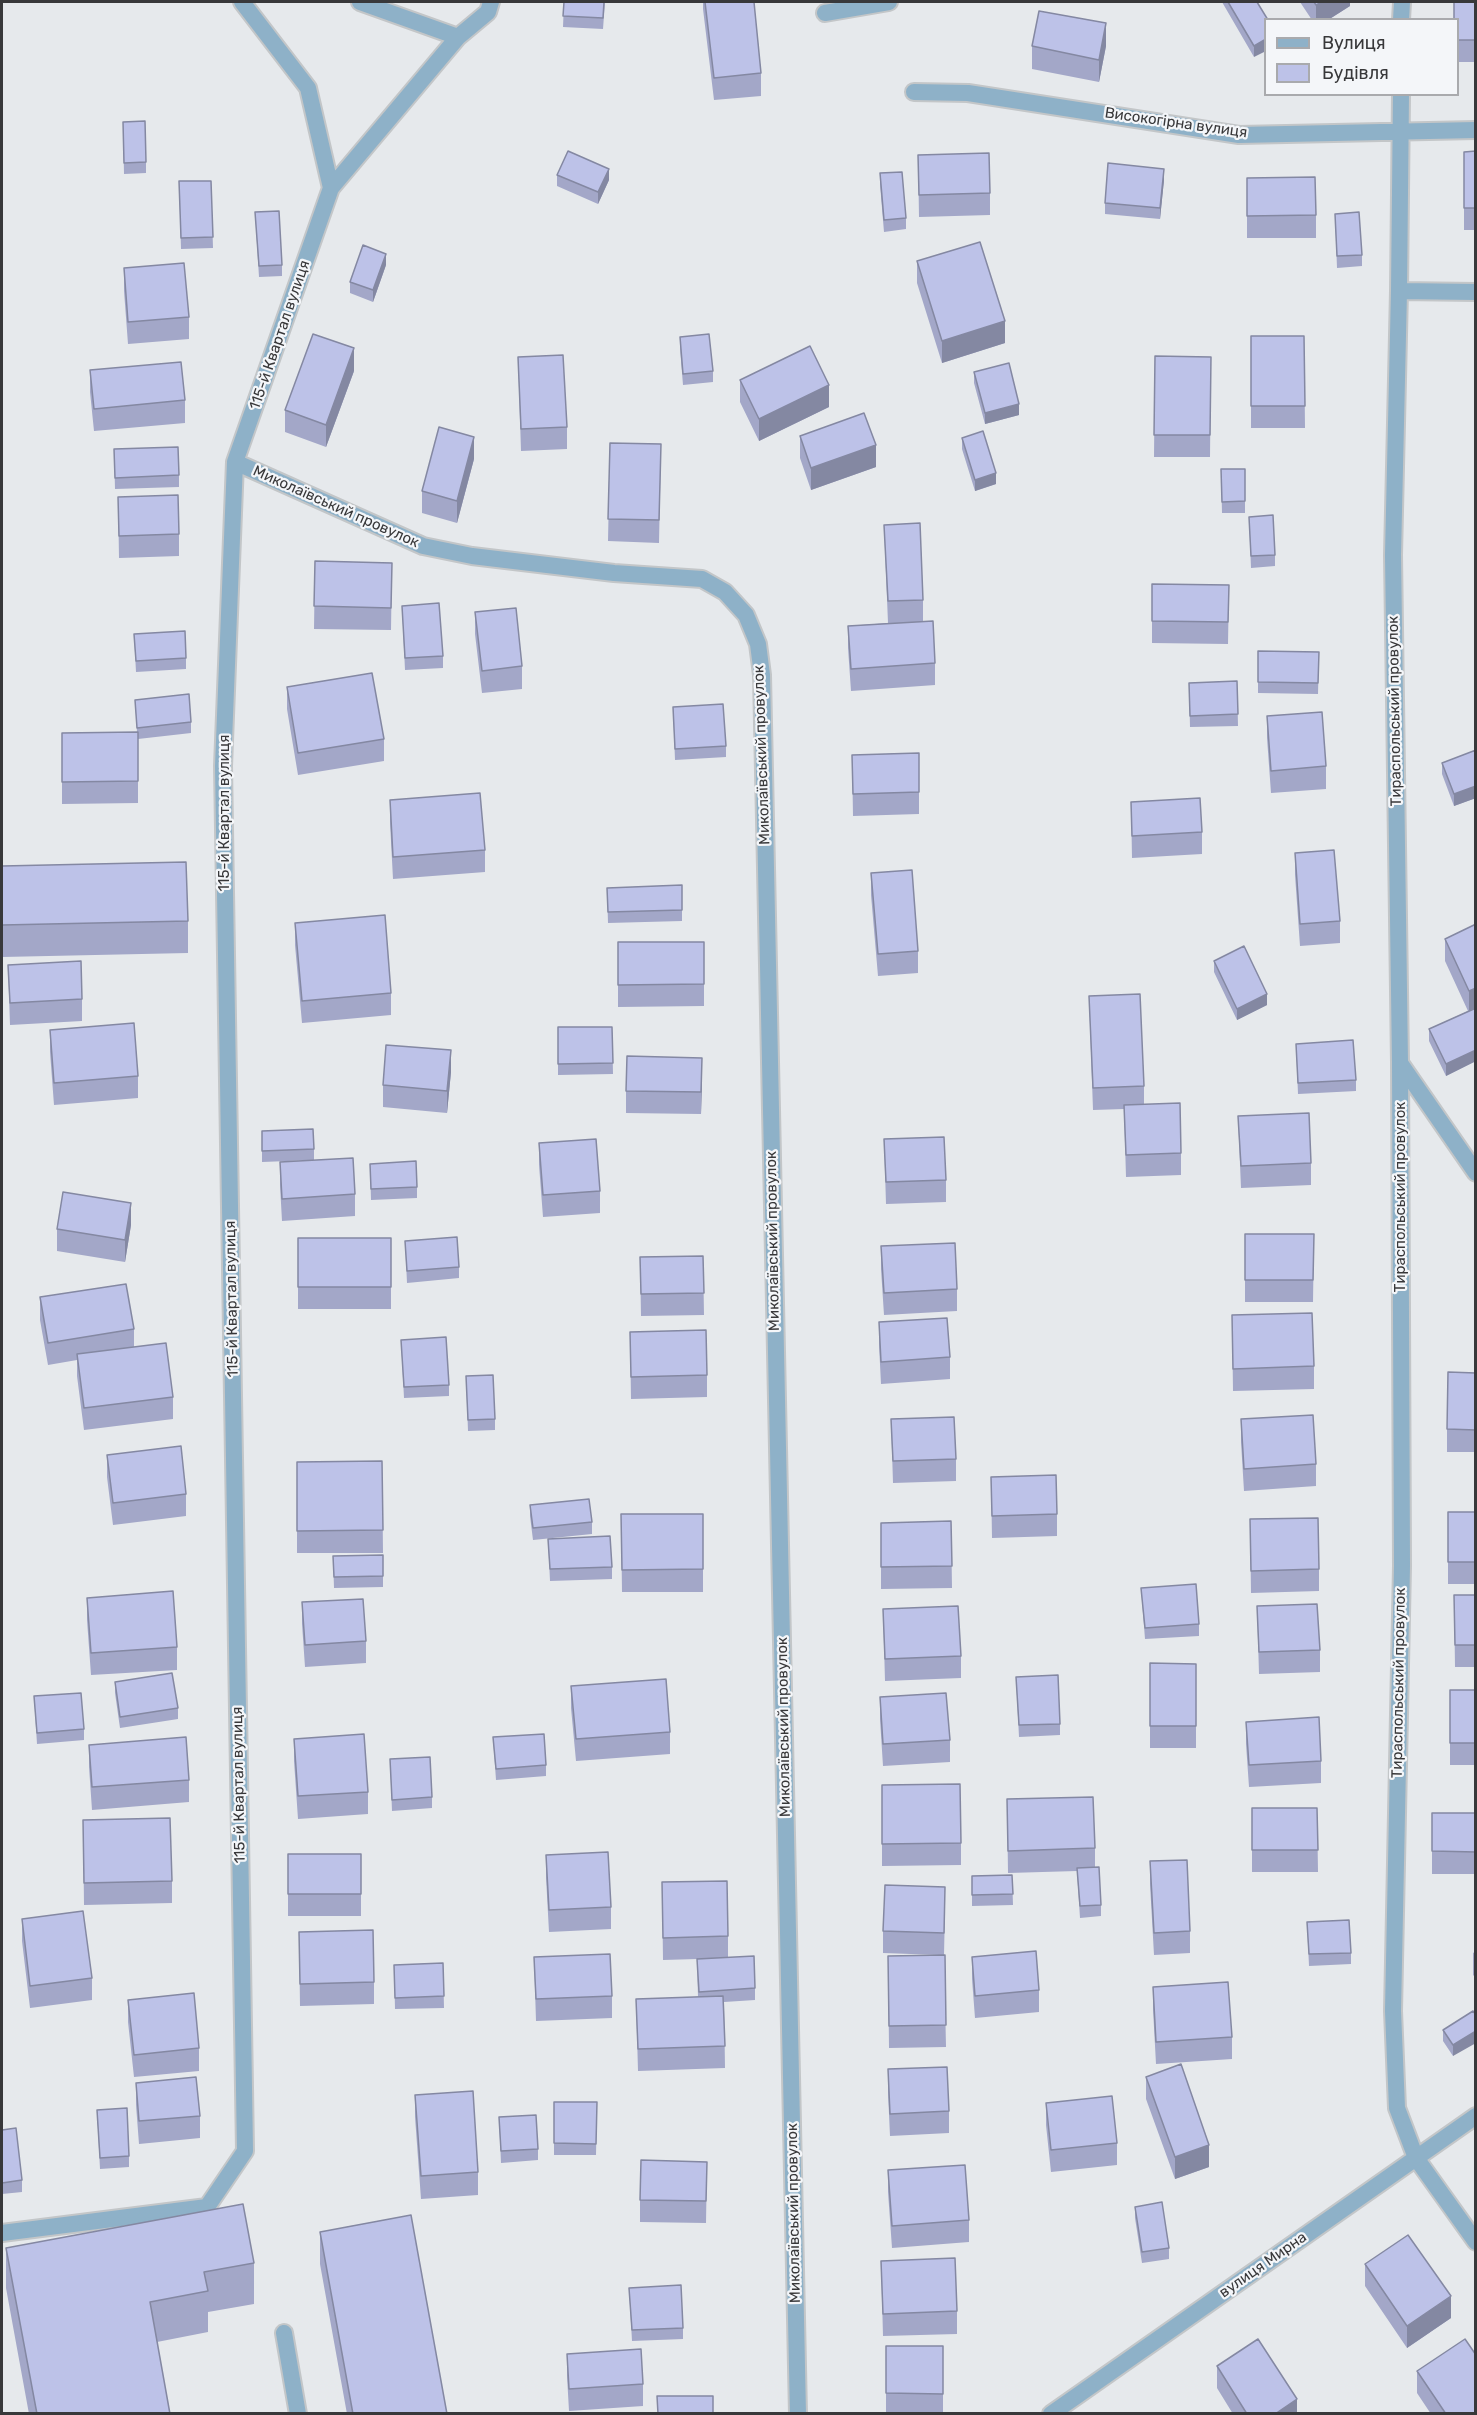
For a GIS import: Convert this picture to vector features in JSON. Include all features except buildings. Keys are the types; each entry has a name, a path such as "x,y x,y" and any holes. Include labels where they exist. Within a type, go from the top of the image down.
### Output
{"street":[{"path":"242,2 308,88 331,188"},
{"path":"360,2 458,37"},
{"name":"115-й Квартал вулиця","path":"2,2233 207,2207 245,2151 223,766 235,462 331,188 458,37 489,12 491,2"},
{"path":"825,13 889,2"},
{"path":"1401,18 1402,2"},
{"name":"Високогірна вулиця","path":"914,92 968,93 1239,135 1476,130"},
{"name":"Тираспольський провулок","path":"1401,96 1393,555 1400,1063 1402,1566 1393,2011 1397,2108 1416,2158 1476,2242"},
{"path":"1399,291 1476,292"},
{"name":"Миколаївський провулок","path":"235,462 423,546 484,557 614,573 702,579 725,592 746,615 758,644 762,699 798,2414"},
{"path":"1400,1063 1476,1173"},
{"name":"вулиця Мирна","path":"1051,2414 1476,2116"},
{"path":"284,2333 298,2414"}]}
